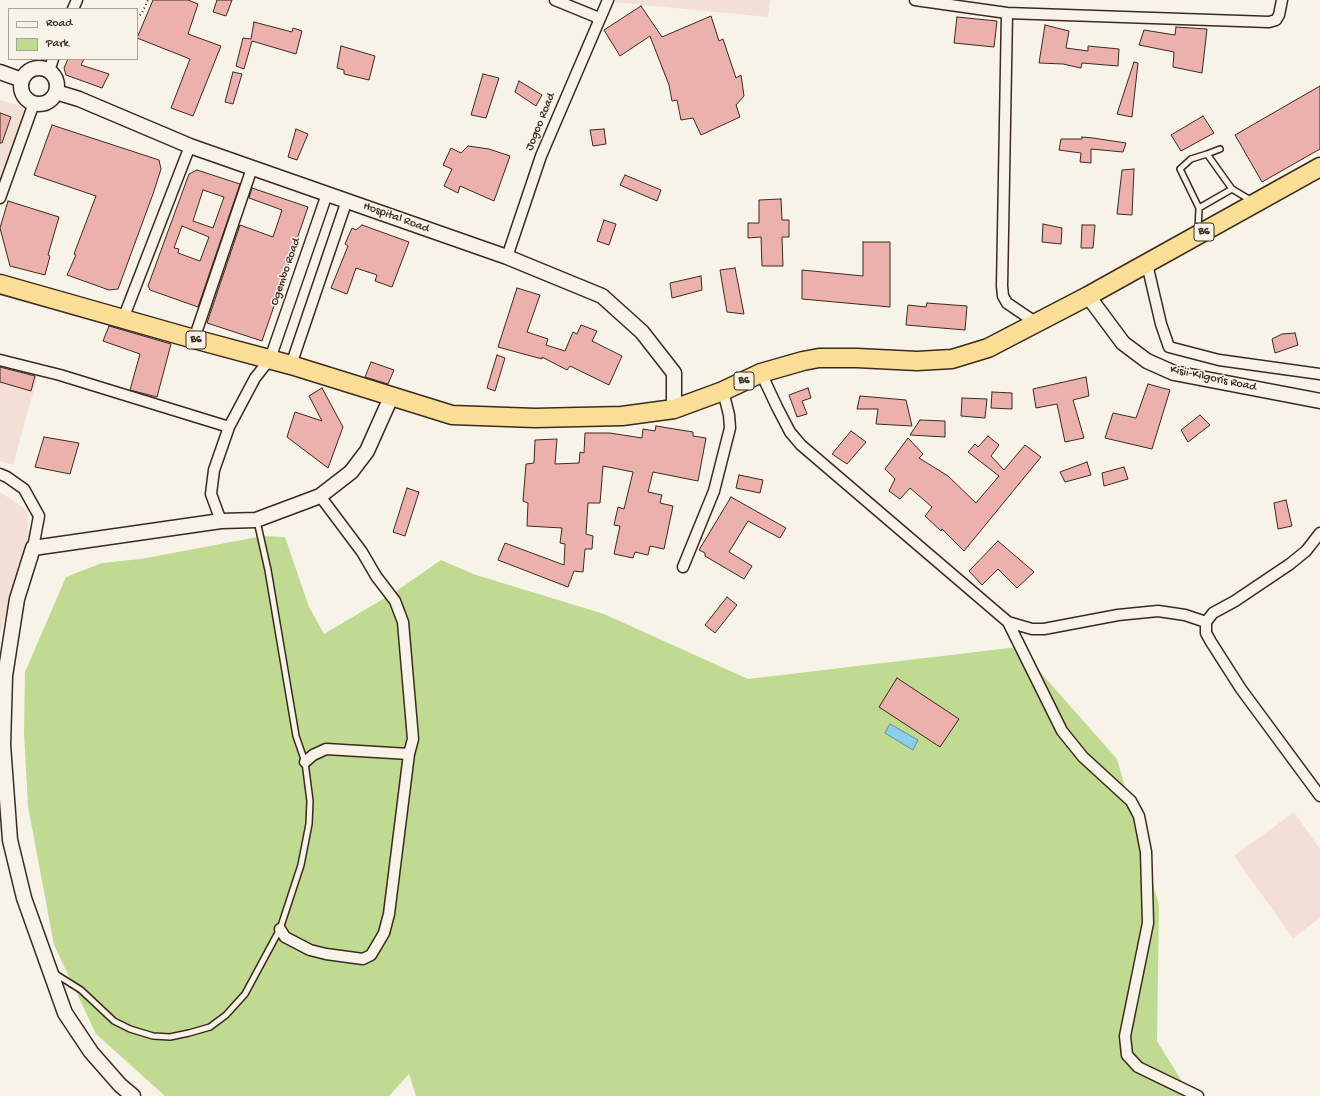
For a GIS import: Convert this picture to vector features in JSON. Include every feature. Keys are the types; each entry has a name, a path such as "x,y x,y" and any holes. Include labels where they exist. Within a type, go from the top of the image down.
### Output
{"highway":[{"name":"B6","path":"0,284 194,339 291,364 452,415 487,418 622,416 674,409 723,391 761,373 819,358 917,361 952,359 988,348 1147,264 1320,167"}],"street":[{"path":"555,0 599,18"},
{"name":"Jogoo Road","path":"507,257 541,156 608,0"},
{"path":"915,0 1007,13 1269,22 1276,20 1282,0"},
{"path":"1007,13 1002,286 1003,296 1007,303 1035,322"},
{"path":"51,65 56,80 56,92 52,99 46,103 34,103 24,96 21,88 22,80 26,74 33,69 51,65"},
{"path":"0,72 22,80"},
{"name":"Hospital Road","path":"56,92 79,99 190,146 507,257 602,296 616,307 652,343 674,373 674,409"},
{"path":"0,198 34,103"},
{"path":"123,319 190,146"},
{"path":"194,339 252,168"},
{"name":"Ogembo Road","path":"221,521 211,494 214,470 229,428 258,373 270,358 327,194"},
{"path":"291,364 347,200"},
{"path":"1147,264 1161,324 1169,347 1219,360 1320,374"},
{"name":"Kisii-Kilgoris Road","path":"1088,296 1123,343 1147,361 1174,373 1320,401"},
{"path":"0,360 60,375 229,428"},
{"path":"761,373 790,432 801,445 1008,622 1062,731 1083,757 1131,800 1139,816 1146,852 1148,923 1124,1036 1127,1055 1138,1067 1172,1085 1198,1096"},
{"path":"683,567 714,491 730,428 729,415 723,391"},
{"path":"33,548 221,521 256,520 320,496 351,472 367,452 392,395"},
{"path":"0,474 24,489 39,516 33,548 17,598 5,676 3,745 10,840 24,898 65,1014 91,1052 120,1085 133,1096"},
{"path":"280,929 285,937 310,950 326,954 363,959 371,954 384,933 389,914 409,754 413,739 403,622 396,601 376,576 362,552 320,496"},
{"path":"1320,533 1306,551 1290,564 1235,601 1213,613 1206,622 1206,633 1241,689 1320,796"},
{"path":"1008,622 1032,629 1044,629 1118,615 1158,611 1185,615 1206,622"},
{"path":"305,762 313,754 326,749 409,754"}],"lane":[{"path":"1198,235 1199,208 1180,169 1191,159 1220,149"},
{"path":"1207,154 1232,189 1256,204"},
{"path":"1199,208 1232,189"},
{"path":"50,971 81,990 114,1021 130,1029 153,1036 170,1037 210,1027 226,1015 245,994 280,929 302,865 309,824 310,801 305,762 296,736 268,570 256,520"}],"path":[{"path":"138,17 148,0"}],"shaded area":[{"path":"614,0 770,0 768,17 613,2"},
{"path":"0,100 26,107 0,184"},
{"path":"0,356 41,364 13,465 0,461"},
{"path":"0,492 27,510 29,541 0,634"},
{"path":"1294,812 1320,849 1320,918 1293,938 1234,856"}],"green space":[{"path":"263,536 285,537 309,607 324,634 395,592 441,560 473,574 604,614 748,679 1018,647 1117,759 1159,905 1157,1041 1191,1096 416,1096 409,1074 389,1096 165,1096 96,1034 54,945 28,806 24,733 25,672 66,577 102,563 141,559"}],"water":[{"path":"890,724 918,740 913,750 885,733"}],"building":[{"path":"153,0 188,0 198,4 188,34 221,46 193,116 171,108 190,59 138,38"},
{"path":"217,0 232,0 226,16 213,12"},
{"path":"641,6 662,37 711,16 719,41 723,39 736,78 741,75 744,96 736,105 740,117 701,135 693,118 681,120 677,100 672,101 669,85 650,36 620,56 604,30"},
{"path":"957,17 997,21 994,47 954,43"},
{"path":"254,22 292,32 293,28 302,31 296,54 252,41 244,69 236,66 243,38 251,39"},
{"path":"1045,25 1069,31 1066,48 1088,51 1088,46 1119,49 1118,66 1082,63 1081,68 1063,64 1039,63"},
{"path":"1176,27 1207,29 1202,73 1173,67 1174,52 1139,45 1144,30 1175,35"},
{"path":"341,46 375,56 369,80 344,74 344,70 337,68"},
{"path":"68,60 84,60 81,65 109,74 102,88 66,75 64,68"},
{"path":"1134,62 1138,63 1132,117 1117,114"},
{"path":"233,72 242,74 233,104 225,102"},
{"path":"483,74 499,78 486,118 471,115"},
{"path":"519,81 542,95 536,106 515,92"},
{"path":"1320,86 1320,149 1262,182 1235,135"},
{"path":"0,113 11,117 2,143 0,143"},
{"path":"1203,116 1214,133 1181,151 1171,135"},
{"path":"52,125 159,160 161,169 118,289 109,290 67,275 76,255 74,254 96,196 34,175"},
{"path":"296,129 308,134 297,160 288,157"},
{"path":"604,129 606,144 593,146 590,130"},
{"path":"1082,137 1126,143 1123,152 1091,149 1091,163 1080,162 1081,153 1059,150 1061,139 1082,139"},
{"path":"468,146 489,149 510,156 494,201 460,186 458,193 444,186 452,169 443,165 451,148 461,153"},
{"path":"1134,169 1132,215 1117,214 1122,170"},
{"path":"197,170 240,184 198,307 150,290 148,286 189,174","holes":["203,190 224,197 213,228 193,221","182,226 209,237 200,261 178,253 179,249 174,248"]},
{"path":"625,175 661,190 657,201 620,185"},
{"path":"252,188 308,207 262,341 207,323 240,225 273,237 282,210 249,198"},
{"path":"781,199 782,220 789,220 789,237 782,237 783,266 762,266 761,237 748,238 748,223 759,223 759,200"},
{"path":"8,201 59,217 48,255 50,256 45,275 10,266 0,228"},
{"path":"604,220 616,224 609,245 597,241"},
{"path":"1043,224 1062,228 1061,244 1042,242"},
{"path":"362,225 409,242 392,287 375,281 377,275 356,268 347,294 331,288 348,246 345,244 352,228 356,230"},
{"path":"1082,225 1095,225 1093,248 1081,248"},
{"path":"863,242 890,242 890,307 802,299 802,270 863,276"},
{"path":"735,268 744,314 727,312 720,270"},
{"path":"701,276 702,290 672,298 670,283"},
{"path":"517,288 540,295 527,332 548,339 546,345 565,351 573,332 577,334 581,325 597,331 592,341 622,356 609,385 570,366 567,370 542,357 542,359 498,347"},
{"path":"927,303 967,306 965,330 906,325 908,305 926,307"},
{"path":"109,326 171,344 157,397 130,390 140,354 103,341"},
{"path":"1295,333 1298,345 1275,353 1272,339 1282,334"},
{"path":"497,355 505,358 495,391 487,388"},
{"path":"371,362 394,370 388,384 365,377"},
{"path":"0,367 35,376 31,391 0,382"},
{"path":"1086,377 1089,396 1073,400 1084,438 1065,442 1057,404 1036,408 1033,389"},
{"path":"1148,384 1170,390 1152,449 1105,438 1113,413 1136,418"},
{"path":"322,388 343,427 328,468 287,437 295,412 322,421 309,396"},
{"path":"808,388 811,398 802,401 807,414 797,417 789,395"},
{"path":"992,392 1012,393 1012,409 991,408"},
{"path":"860,396 906,400 912,426 876,424 878,409 857,409"},
{"path":"962,398 987,399 985,418 961,416"},
{"path":"1200,415 1210,425 1188,442 1181,430"},
{"path":"920,420 945,421 945,437 910,435"},
{"path":"656,426 693,432 693,436 706,438 698,481 653,472 648,492 662,495 660,503 673,506 664,549 650,546 648,555 635,552 633,558 614,554 620,526 614,525 618,507 624,509 633,472 603,466 600,503 588,503 586,534 593,536 592,549 585,549 583,572 574,571 568,587 498,560 505,543 564,565 565,544 560,543 562,528 527,526 528,503 523,501 526,464 534,463 535,440 557,439 555,464 579,463 580,452 584,453 585,433 610,433 642,438 643,429 655,431"},
{"path":"851,431 866,442 847,464 832,454"},
{"path":"988,436 999,445 991,456 1004,470 1025,445 1041,457 964,551 942,529 941,531 925,516 932,507 910,488 900,499 889,491 895,479 885,469 908,438 923,454 919,458 948,476 976,503 999,476 968,452 975,444 978,447"},
{"path":"44,437 79,443 70,474 35,467"},
{"path":"1087,462 1091,475 1065,482 1060,472"},
{"path":"1124,467 1128,479 1104,486 1102,473"},
{"path":"739,475 763,480 760,493 736,488"},
{"path":"407,488 419,492 405,536 393,532"},
{"path":"731,497 786,528 780,538 748,521 729,552 752,566 744,579 705,556 705,553 699,550"},
{"path":"1286,500 1292,526 1278,529 1274,503"},
{"path":"998,541 1034,572 1017,588 998,569 982,585 969,571"},
{"path":"727,597 737,605 715,633 705,625"},
{"path":"897,678 959,719 940,747 879,707"}]}
